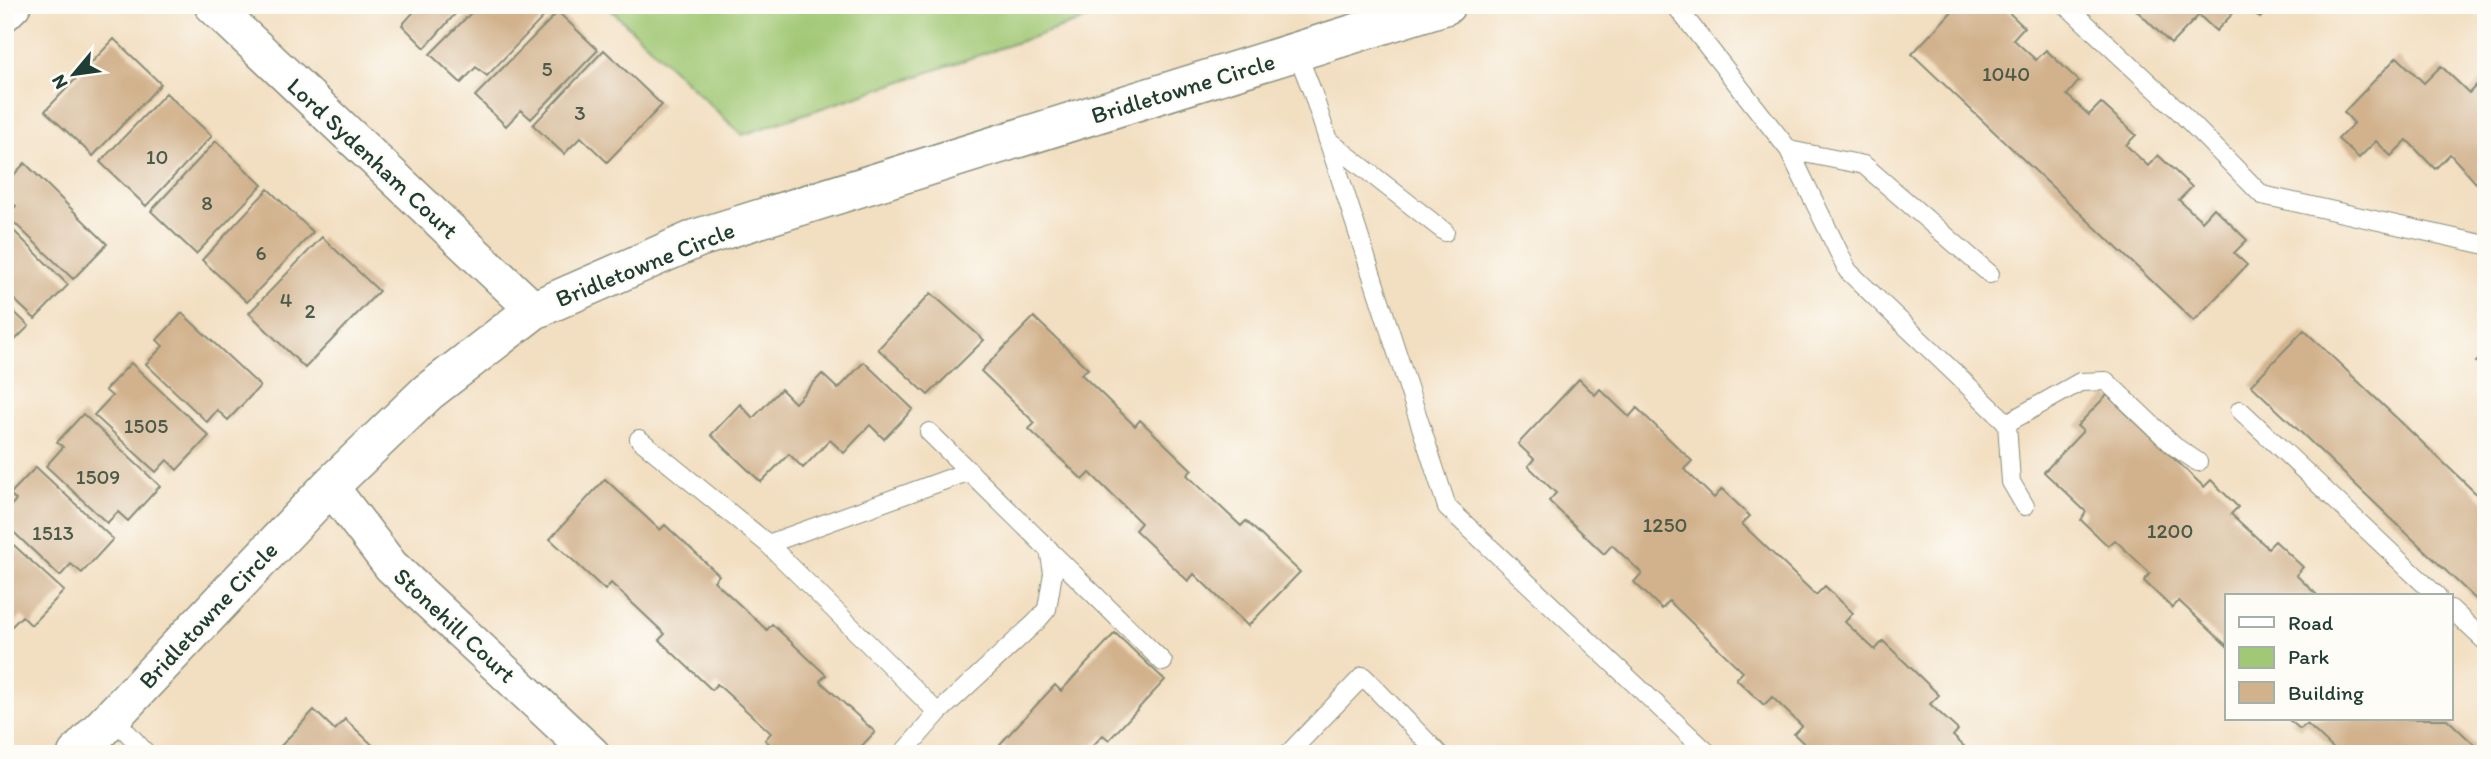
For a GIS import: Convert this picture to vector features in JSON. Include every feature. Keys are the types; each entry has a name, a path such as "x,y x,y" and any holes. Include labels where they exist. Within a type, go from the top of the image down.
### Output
{"street":[{"path":"5,13 13,5"},
{"name":"Lord Sydenham Court","path":"212,5 534,310"},
{"name":"Bridletowne Circle","path":"76,754 330,486 428,392 534,310 698,238 1297,53 1438,6"},
{"name":"Stonehill Court","path":"330,486 391,566 592,754"}],"lane":[{"path":"1675,5 1789,150 1848,271 2007,424 2011,482 2025,506"},
{"path":"2066,5 2179,111 2262,195 2486,245"},
{"path":"1297,53 1328,140 1447,508 1709,754"},
{"path":"1328,140 1445,232"},
{"path":"1789,150 1864,165 1990,274"},
{"path":"2007,424 2080,382 2106,381 2174,446 2198,462"},
{"path":"2240,410 2435,594"},
{"path":"929,432 1163,662"},
{"path":"639,439 768,544 938,713"},
{"path":"768,544 970,471"},
{"path":"902,754 938,713 1036,622 1047,608 1053,573 1049,549"},
{"path":"2452,610 2486,642"},
{"path":"1288,754 1363,676 1439,754"},
{"path":"112,716 147,754"}],"green space":[{"path":"606,5 1128,5 742,135"}],"building":[{"path":"420,5 463,5 425,48 402,25"},
{"path":"479,5 553,7 487,76 476,67 461,83 430,54"},
{"path":"1958,5 1973,5 1978,10 1982,5 2001,5 2024,27 2013,39 2036,60 2046,50 2079,81 2067,95 2089,115 2101,103 2136,135 2126,145 2148,166 2158,155 2192,187 2179,200 2202,221 2214,208 2247,240 2234,253 2247,265 2194,321 1912,54"},
{"path":"2131,5 2241,5 2216,31 2199,15 2171,44"},
{"path":"2246,5 2272,5 2260,18"},
{"path":"558,12 598,50 531,119 521,110 506,126 475,96"},
{"path":"114,39 161,84 93,156 45,111"},
{"path":"604,50 662,105 607,162 581,137 564,154 533,125"},
{"path":"2397,57 2424,83 2441,66 2469,93 2483,78 2486,81 2486,173 2476,183 2450,154 2435,169 2407,140 2391,156 2376,141 2359,158 2338,139 2354,123 2344,112"},
{"path":"166,93 212,136 146,206 100,162"},
{"path":"216,141 262,185 196,254 151,211"},
{"path":"25,163 107,244 73,279 7,216 16,206 5,196 5,184"},
{"path":"268,189 313,232 247,302 202,260"},
{"path":"5,222 68,285 35,319 5,291"},
{"path":"322,237 379,291 305,368 249,313"},
{"path":"931,293 984,340 928,395 878,349"},
{"path":"5,303 29,326 5,350"},
{"path":"182,313 260,386 228,420 217,410 207,422 146,364 163,346 157,340"},
{"path":"1034,317 1088,369 1081,374 1135,426 1140,420 1192,470 1187,475 1241,526 1246,521 1300,572 1248,626 1194,574 1188,581 1135,530 1141,523 1090,473 1083,480 1029,429 1035,423 981,371"},
{"path":"2304,330 2486,503 2486,609 2251,385"},
{"path":"2486,352 2486,372 2476,362"},
{"path":"864,362 913,409 884,439 870,425 844,453 830,440 803,468 789,454 761,482 711,435 740,404 753,418 781,389 795,403 822,374 838,389"},
{"path":"131,363 209,436 177,470 167,460 156,472 94,415 112,396 105,390"},
{"path":"1579,379 1595,395 1600,389 1629,417 1637,408 1692,461 1684,469 1714,498 1722,489 1750,516 1742,524 1816,595 1825,586 1853,613 1845,622 1875,650 1883,641 1939,695 1930,704 1958,730 1953,736 1969,751 1967,754 1815,754 1794,734 1802,726 1772,697 1764,705 1736,679 1743,672 1669,601 1662,609 1634,582 1642,573 1612,545 1604,554 1549,501 1556,493 1528,466 1534,459 1518,444"},
{"path":"2107,395 2204,487 2211,480 2238,507 2231,514 2268,548 2275,541 2303,567 2296,575 2316,594 2225,594 2225,644 2179,601 2172,608 2144,581 2150,573 2115,540 2108,546 2081,520 2086,512 2044,472 2083,431 2077,426"},
{"path":"83,414 160,486 128,521 118,512 107,523 46,466 63,447 57,442"},
{"path":"36,467 113,539 82,573 71,564 60,576 5,524 5,512 16,500 10,494"},
{"path":"605,479 660,530 665,525 719,575 714,581 767,630 772,624 826,675 820,681 875,732 854,754 780,754 765,740 771,733 717,684 712,690 659,640 665,634 611,583 605,590 550,539"},
{"path":"5,537 64,591 31,625 22,616 10,628 5,623"},
{"path":"1115,633 1165,680 1109,740 1103,735 1085,754 1004,754 1007,750 1000,744 1055,685 1061,691"},
{"path":"314,710 335,730 345,719 382,754 285,754 279,748"},
{"path":"2289,720 2448,720 2479,749 2474,754 2339,754 2307,724 2300,729"}]}
